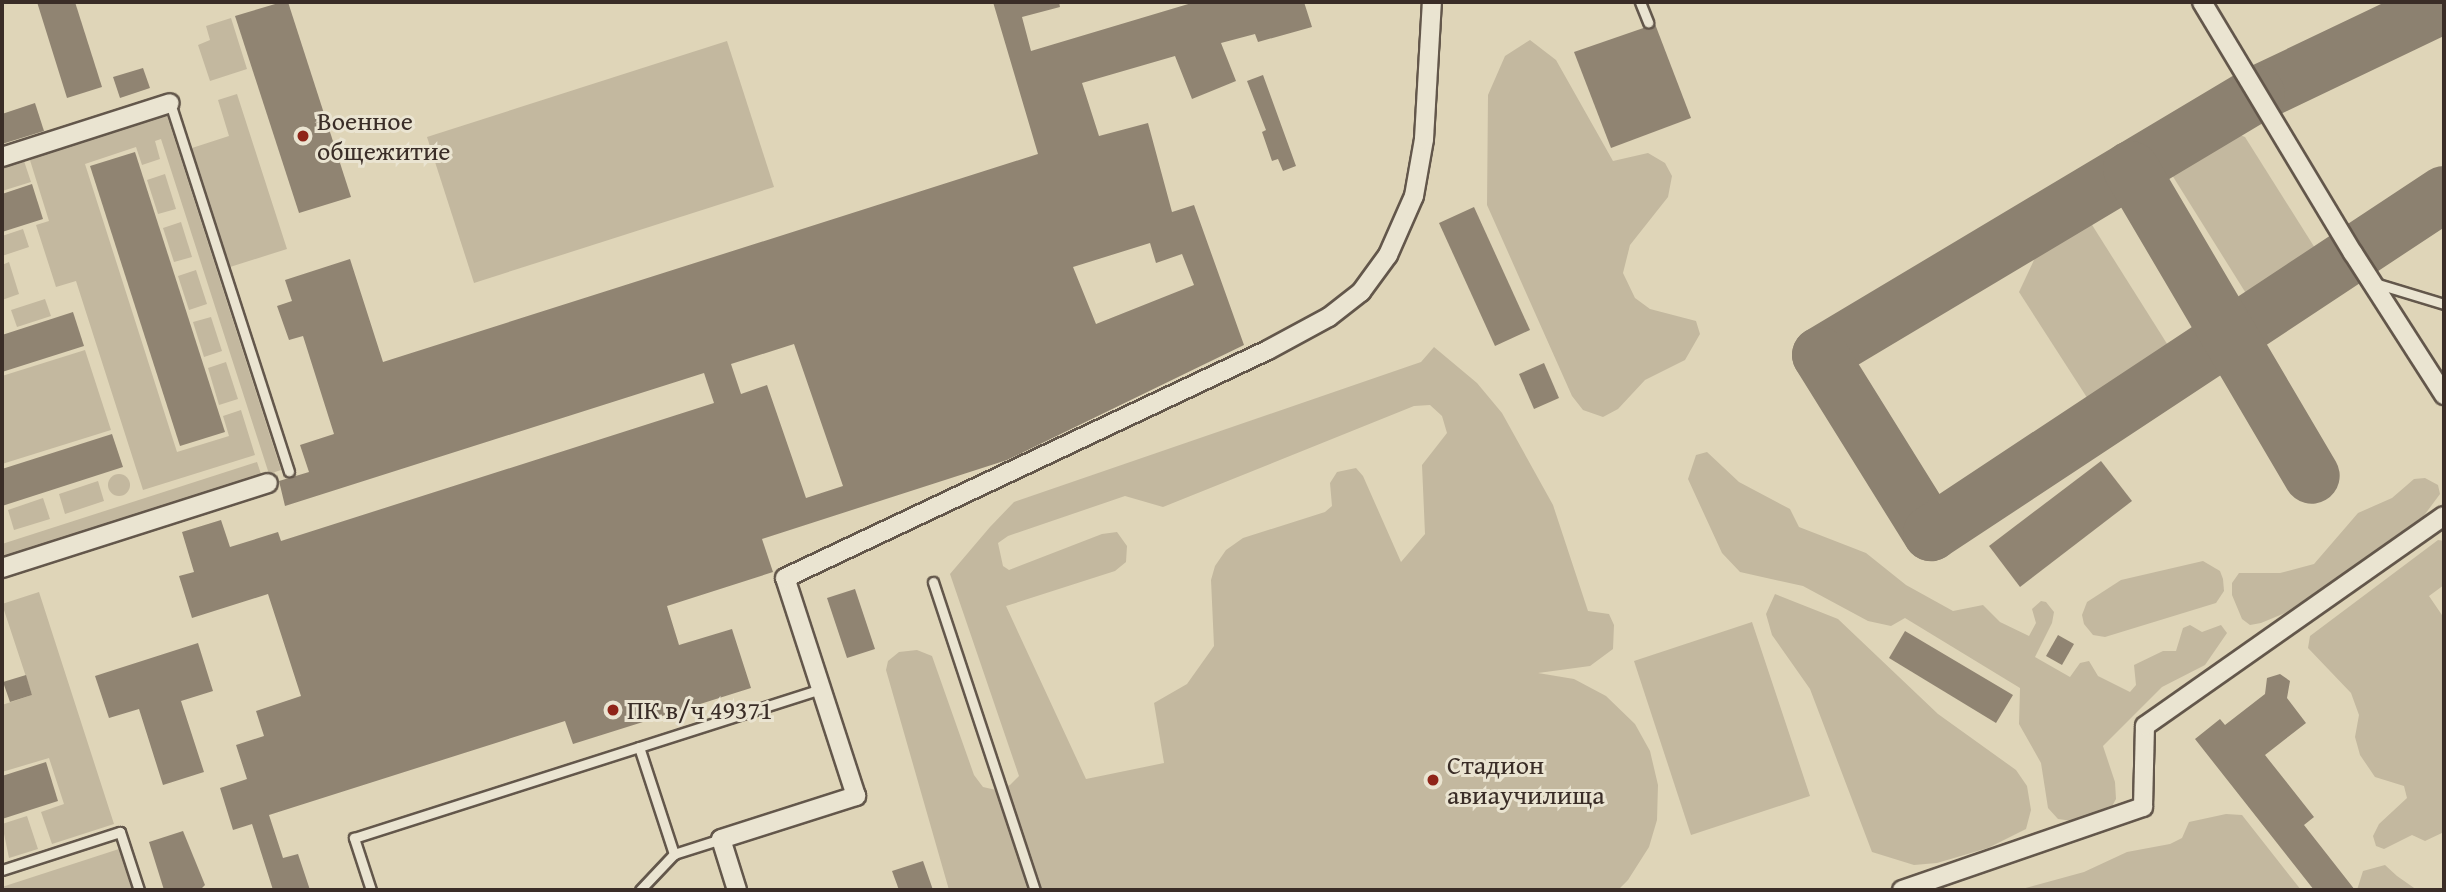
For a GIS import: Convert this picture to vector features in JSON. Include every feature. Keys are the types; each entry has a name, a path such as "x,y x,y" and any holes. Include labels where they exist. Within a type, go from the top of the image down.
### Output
{"street":[{"path":"737,890 721,839 856,796 785,578 1268,350 1329,317 1375,275 1399,235 1415,196 1424,139 1432,2"},
{"path":"2203,2 2372,282 2444,395"},
{"path":"2,156 170,103"},
{"path":"2,568 268,483"},
{"path":"1902,890 2143,807 2145,726 2444,516"}],"lane":[{"path":"1640,2 1648,22"},
{"path":"170,103 289,471"},
{"path":"2372,282 2444,304"},
{"path":"933,582 1035,890"},
{"path":"371,890 354,838 821,689"},
{"path":"639,747 674,854"},
{"path":"2,870 120,832 139,890"},
{"path":"640,890 674,854 721,839"}],"shaded area":[{"path":"231,18 247,69 210,81 198,45 210,40 206,26"},
{"path":"1530,40 1556,60 1613,161 1648,153 1665,163 1672,176 1668,197 1630,245 1623,273 1635,298 1650,309 1696,321 1700,334 1685,360 1645,380 1618,409 1603,417 1583,410 1572,396 1487,205 1488,95 1505,56"},
{"path":"727,41 774,187 474,283 427,137"},
{"path":"237,94 287,249 230,267 192,148 229,136 218,100"},
{"path":"166,113 281,470 269,474 161,139 155,141 160,159 142,165 136,147 85,164 177,452 229,436 223,416 241,410 255,455 143,490 76,281 56,287 36,225 49,221 29,157"},
{"path":"2220,127 2245,137 2320,256 2252,303 2162,159"},
{"path":"24,161 31,182 2,191 2,168"},
{"path":"165,174 176,209 158,214 147,180"},
{"path":"2082,209 2176,358 2095,410 2019,292 2049,228"},
{"path":"181,222 192,257 174,262 163,228"},
{"path":"23,229 29,247 2,256 2,236"},
{"path":"9,262 19,294 2,300 2,265"},
{"path":"196,270 207,304 189,310 178,276"},
{"path":"45,299 51,316 17,327 11,310"},
{"path":"211,317 222,351 204,357 193,322"},
{"path":"1434,347 1477,383 1502,413 1553,505 1588,611 1609,614 1614,625 1613,649 1590,666 1538,673 1574,679 1606,696 1635,724 1650,751 1658,785 1657,820 1649,847 1628,880 1618,890 949,890 886,670 888,661 899,652 917,650 932,656 974,775 983,787 996,790 1010,785 1019,776 950,574 990,527 1014,502 1421,362","holes":["1430,405 1442,416 1447,433 1422,465 1425,534 1401,562 1363,476 1356,468 1337,472 1330,483 1332,506 1325,512 1243,538 1226,550 1215,566 1211,580 1214,646 1187,684 1154,703 1164,763 1086,779 1006,606 1115,571 1126,562 1127,546 1117,532 1102,534 1009,570 1003,566 998,543 1008,536 1125,496 1163,507 1414,406"]},
{"path":"85,350 111,430 2,464 2,376"},
{"path":"226,362 238,399 219,405 208,368"},
{"path":"1707,452 1739,482 1790,509 1799,527 1866,553 1906,585 1953,611 1983,605 2000,622 2029,636 2036,623 2032,609 2041,601 2046,602 2054,612 2052,623 2035,657 2070,677 2080,663 2089,661 2098,676 2130,692 2136,685 2134,665 2163,651 2176,651 2183,628 2190,625 2202,632 2221,625 2227,633 2205,665 2162,687 2103,746 2115,782 2116,799 2110,810 2080,822 2058,819 2048,808 2041,763 2019,724 2020,688 1905,618 1891,626 1868,621 1803,586 1740,572 1722,553 1688,479 1696,455"},
{"path":"257,462 261,474 2,557 2,544"},
{"path":"119,474 127,477 130,485 127,493 119,496 111,493 108,485 111,477"},
{"path":"2425,478 2438,485 2440,494 2417,525 2285,613 2250,625 2242,619 2232,595 2232,583 2239,573 2280,573 2314,564 2358,513 2392,498 2414,479"},
{"path":"98,481 104,501 65,514 59,494"},
{"path":"43,498 50,519 14,530 8,510"},
{"path":"2438,540 2444,541 2444,585 2429,596 2444,618 2444,832 2425,841 2412,835 2384,849 2376,846 2373,836 2379,824 2407,798 2404,786 2375,777 2360,755 2355,737 2359,715 2351,693 2308,648 2310,636"},
{"path":"2203,561 2220,571 2223,579 2224,591 2216,603 2105,637 2093,635 2084,624 2082,615 2087,602 2121,580"},
{"path":"39,592 114,824 52,844 41,812 64,804 49,758 2,772 2,705 32,695 2,604"},
{"path":"1775,594 1838,619 1938,714 2016,770 2027,786 2031,810 2026,829 1988,848 1937,863 1914,865 1872,852 1810,689 1772,635 1766,614"},
{"path":"1752,622 1810,796 1691,835 1634,661"},
{"path":"2226,814 2242,815 2301,890 2018,890 2084,872 2127,852 2170,844 2182,838 2189,822"},
{"path":"27,816 38,849 9,858 2,824"},
{"path":"119,849 132,890 2,890 2,887"},
{"path":"2385,865 2417,890 2357,890 2363,871"}],"building":[{"path":"37,2 75,2 102,87 67,98"},
{"name":"Военное общежитие","path":"288,2 351,197 299,213 235,16"},
{"path":"993,2 1059,2 1060,7 1022,17 1031,51 1195,2 1304,2 1312,27 1258,42 1255,34 1221,43 1236,81 1192,99 1175,56 1082,83 1099,136 1148,123 1172,212 1194,205 1244,345 1007,460 762,539 773,572 667,606 679,645 732,629 751,688 573,744 565,721 269,815 283,858 298,854 310,890 273,890 252,824 233,830 220,788 247,779 236,745 264,736 256,711 301,696 268,594 192,618 179,576 194,572 182,532 221,520 230,547 278,532 281,541 714,403 704,373 285,506 279,481 309,472 300,445 334,434 303,336 289,340 277,306 292,301 285,280 350,259 383,362 1038,154","holes":["1150,243 1156,263 1182,254 1194,285 1096,324 1073,267","794,344 843,486 806,498 767,385 741,394 731,364"]},
{"path":"1655,24 1691,118 1611,148 1574,52"},
{"path":"143,68 150,88 120,98 113,77"},
{"path":"1263,75 1296,166 1283,171 1278,159 1272,161 1262,132 1266,130 1247,81"},
{"path":"35,103 44,131 2,144 2,114"},
{"path":"135,152 225,432 180,446 90,166"},
{"path":"32,184 43,219 2,232 2,194"},
{"path":"1474,207 1530,330 1495,346 1439,223"},
{"path":"73,312 84,346 2,372 2,335"},
{"path":"1544,363 1559,398 1534,409 1519,374"},
{"path":"112,434 123,467 2,506 2,469"},
{"path":"2101,461 2132,501 2020,587 1989,546"},
{"path":"855,589 875,649 847,658 827,598"},
{"path":"1905,631 2013,695 1996,723 1889,658"},
{"path":"2058,635 2074,644 2062,665 2046,656"},
{"path":"198,643 213,691 181,701 204,772 163,785 139,709 109,718 95,676"},
{"path":"2280,674 2290,681 2287,698 2306,723 2265,755 2314,817 2304,825 2355,890 2314,890 2195,739 2220,719 2225,725 2265,694 2267,678"},
{"path":"26,675 32,695 10,702 3,682"},
{"path":"46,762 58,801 2,819 2,776"},
{"path":"183,831 205,885 200,890 164,890 149,842"},
{"path":"923,861 933,890 899,890 892,871"}],"taxiway":[{"path":"2444,5 2257,94 1820,355 1931,533 2444,194"},
{"path":"2131,169 2312,476"}],"place":[{"name":"Военное общежитие","path":"303,136"},
{"name":"ПК в/ч 49371","path":"613,710"},
{"name":"Стадион авиаучилища","path":"1433,780"}]}
